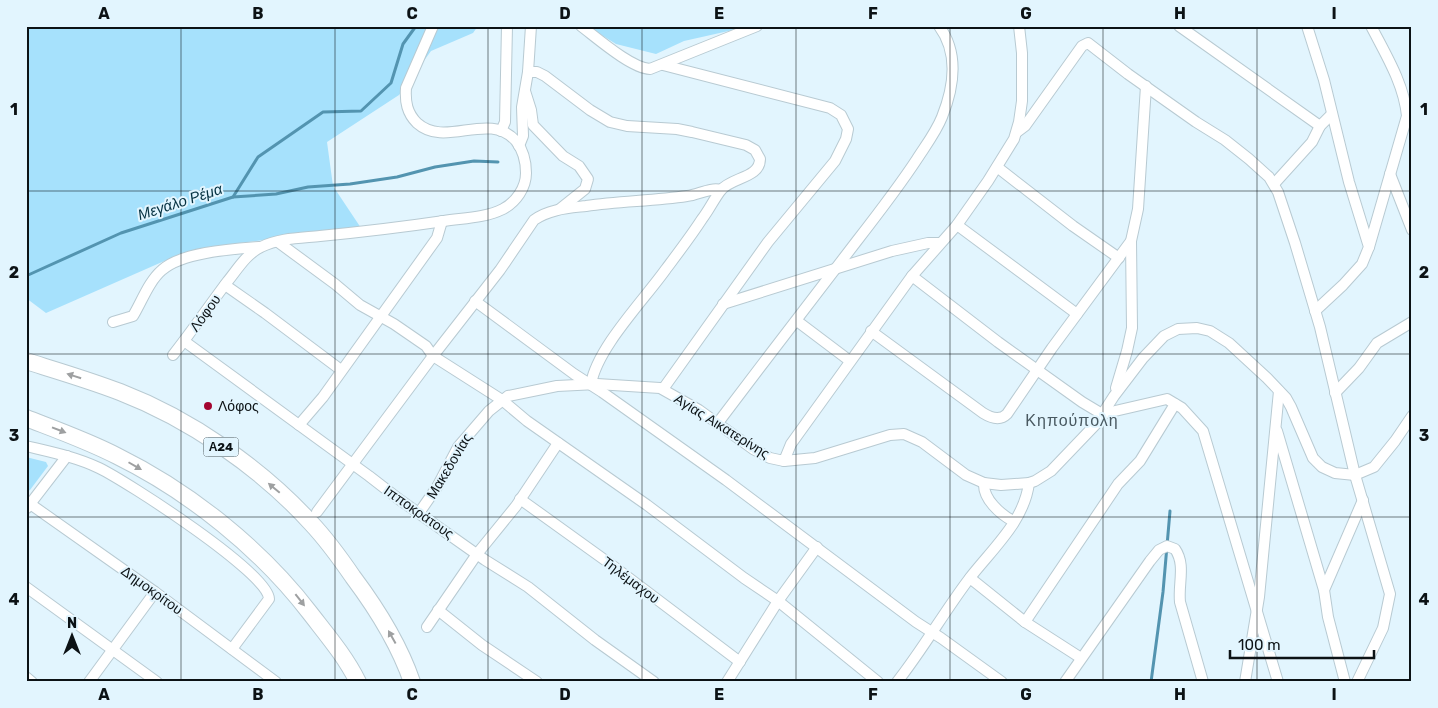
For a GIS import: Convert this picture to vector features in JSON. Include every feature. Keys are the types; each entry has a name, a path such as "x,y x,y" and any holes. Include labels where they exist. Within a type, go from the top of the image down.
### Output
{"highway":[{"name":"Α24","path":"26,361 120,392 172,416 227,451 276,489 318,531 362,588 391,634 412,682"},
{"path":"26,418 64,432 117,456 176,491 216,520 259,556 288,584 333,643 358,682"}],"street":[{"path":"113,322 134,316 149,287 162,270 174,262 197,254 260,247 278,242 492,213 511,203 519,195 526,175 524,156 514,139 501,131 484,128 438,133 428,131 411,115 405,100 406,88 433,26"},
{"path":"501,131 505,122 507,26"},
{"path":"519,146 522,136 522,117 528,72 531,26"},
{"path":"581,26 638,66 650,69 758,26"},
{"path":"717,424 906,176 937,128 943,115 951,86 953,66 950,44 939,26"},
{"path":"784,461 791,444 912,276 957,225 997,167 1017,132 1022,86 1022,54 1019,26"},
{"path":"1180,26 1320,126"},
{"path":"1371,26 1393,69 1403,97 1407,116 1412,126"},
{"path":"1305,28 1324,80 1349,182 1369,247"},
{"path":"1017,132 1025,126 1085,43 1091,44 1122,70 1225,140 1262,169 1274,184 1295,243 1320,327 1356,475 1390,594 1383,628 1358,682"},
{"path":"663,65 830,108 839,112 847,126 847,136 835,161 768,242 664,389"},
{"path":"528,72 537,72 545,76 590,110 610,122 627,126 685,130 740,144 755,150 760,158 757,170 732,181 721,190 693,232 617,333 597,365 591,384"},
{"path":"1114,396 1132,328 1130,241 1138,209 1146,86"},
{"path":"525,90 533,125 563,156 579,166 588,179 585,189 557,211"},
{"path":"1274,184 1312,142 1320,126 1332,114"},
{"path":"1315,311 1356,272 1365,259 1407,116"},
{"path":"997,167 1028,189 1067,222 1119,258"},
{"path":"1390,174 1412,230"},
{"path":"317,512 433,356 500,270 534,220 540,216 557,211 619,201 689,196 714,189 721,190"},
{"path":"299,426 320,401 437,238 442,221"},
{"path":"957,225 1077,314"},
{"path":"871,332 990,417 1004,417 1130,241"},
{"path":"278,242 335,284 354,301 394,324 426,346 433,356 502,400 526,421 626,489 744,578 778,601 878,682"},
{"path":"723,304 914,245 933,242 940,243"},
{"name":"Λόφου","path":"173,355 244,260 260,247"},
{"path":"912,276 1037,370 1102,414 1167,399 1182,408 1203,431 1256,614 1278,682"},
{"path":"225,285 246,298 341,370"},
{"path":"475,302 1002,682"},
{"path":"797,320 850,361"},
{"path":"1335,393 1359,368 1377,343 1412,322"},
{"name":"Αγίας Αικατερίνης","path":"502,400 512,394 552,386 591,384 664,389 763,454 784,461 815,458 890,434 904,434 922,442 966,475 984,483 1001,485 1029,483 1051,471 1090,430 1143,358 1164,336 1174,330 1186,328 1210,331 1222,337 1279,391 1291,407 1310,452 1318,464 1335,473 1356,475"},
{"name":"Ιπποκράτους","path":"184,340 419,513 528,587 594,640 654,682"},
{"path":"1245,682 1256,614 1279,391"},
{"name":"Μακεδονίας","path":"419,513 437,487 460,443 474,426 502,400"},
{"path":"1024,622 1118,484 1140,461 1175,404"},
{"path":"1356,475 1369,470 1380,462 1412,417"},
{"path":"1276,426 1324,590 1328,617 1346,682"},
{"path":"427,627 478,554 520,499 558,443"},
{"path":"26,446 67,456 100,468 165,508 226,553 267,592 269,596 268,601 232,649"},
{"path":"28,504 67,456"},
{"path":"984,483 985,494 1004,516 1013,522"},
{"path":"897,682 970,578 1002,540 1024,504 1029,483"},
{"name":"Τηλέμαχου","path":"520,499 609,563 740,662"},
{"path":"1324,590 1363,500"},
{"name":"Δημοκρίτου","path":"28,504 155,592 276,682"},
{"path":"1065,682 1150,561 1160,550 1169,546 1175,549 1180,558 1182,568 1179,588 1180,602 1202,682"},
{"path":"727,682 778,601 817,547"},
{"path":"970,578 1024,622 1081,658"},
{"path":"26,587 157,682"},
{"path":"89,682 155,592"},
{"path":"438,610 482,645 537,682"},
{"path":"26,677 32,682"}],"shaded area":[{"path":"26,26 478,26 473,33 431,51 399,95 327,142 333,186 361,228 208,247 178,255 46,313 26,298"},
{"path":"587,26 740,26 733,30 684,41 656,54 616,44"},
{"path":"26,457 46,462 48,466 30,490 26,492"}],"waterway":[{"name":"Μεγάλο Ρέμα","path":"26,276 121,233 233,197 258,157 323,112 361,111 391,83 403,44 416,26"},
{"path":"233,197 276,194 308,187 350,184 397,177 435,167 474,161 498,162"},
{"path":"1151,682 1163,592 1170,511"}],"place":[{"name":"Λόφος","path":"208,406"}],"district":[{"name":"Κηπούπολη","path":"1072,420"}]}
